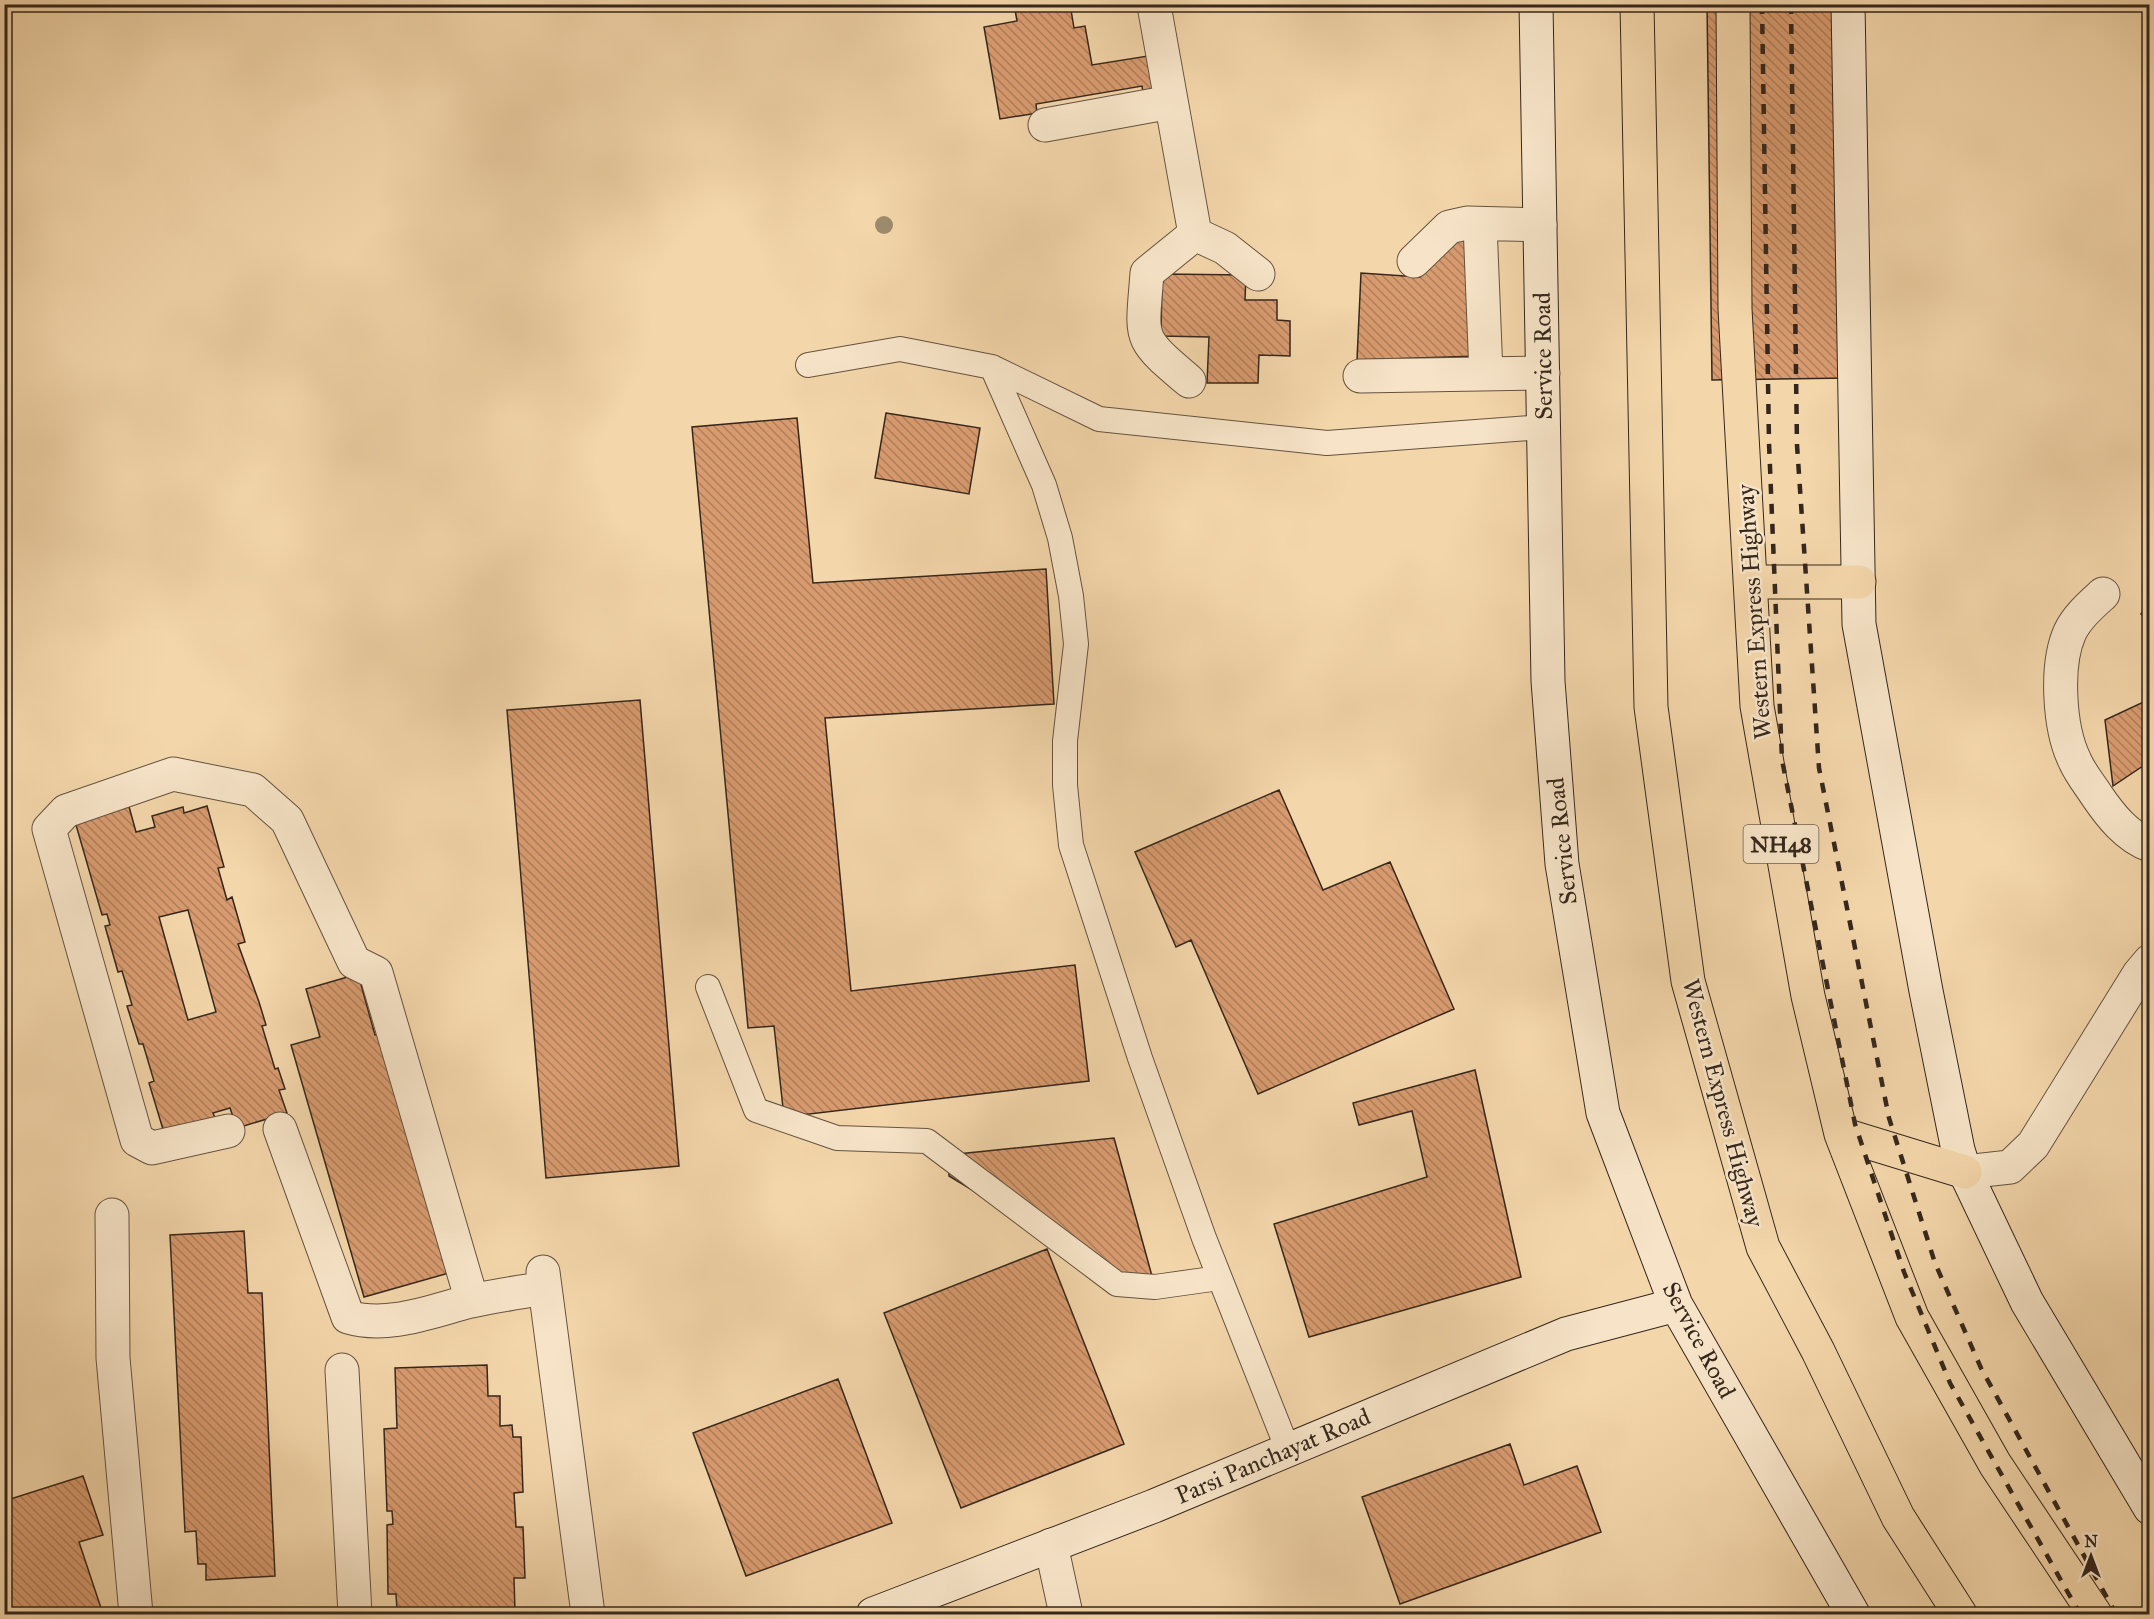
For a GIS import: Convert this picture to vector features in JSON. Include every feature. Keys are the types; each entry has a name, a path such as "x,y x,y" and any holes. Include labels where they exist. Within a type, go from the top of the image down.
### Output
{"highway":[{"name":"Western Express Highway","path":"1637,4 1651,707 1688,981 1763,1247 1818,1351 1899,1518 1960,1614"},
{"name":"Western Express Highway","path":"1733,4 1735,309 1757,706 1808,996 1841,1134 1912,1317 1995,1464 2095,1614"},
{"path":"1750,582 1859,582"},
{"path":"1841,1134 1965,1172"}],"street":[{"path":"1158,4 1155,11 1195,234"},
{"name":"Service Road","path":"1536,4 1548,681 1562,864 1603,1113 1676,1305 1853,1614"},
{"path":"1848,4 1859,624 1924,980 1958,1150 1965,1172 2026,1302 2150,1508"},
{"path":"1046,125 1171,102"},
{"path":"1414,261 1449,227 1480,224 1540,225"},
{"path":"1480,224 1486,374"},
{"path":"1195,234 1225,248 1258,274"},
{"path":"1189,381 1151,349 1143,332 1147,273 1195,234"},
{"path":"1360,376 1543,373"},
{"path":"2103,594 2079,618 2066,647 2061,696 2064,728 2074,761 2111,817 2142,842 2150,845"},
{"path":"228,1131 152,1148 137,1140 49,829 66,811 173,774 253,790 287,820 354,962 376,973 472,1301"},
{"path":"1965,1172 2010,1167 2033,1145 2139,974 2150,961"},
{"path":"280,1130 348,1317 368,1323 393,1320 472,1301 544,1280 588,1614"},
{"path":"112,1215 113,1358 136,1614"},
{"name":"Parsi Panchayat Road","path":"873,1614 1288,1450 1566,1334 1676,1305"},
{"path":"342,1370 355,1614"},
{"path":"1052,1545 1066,1614"}],"lane":[{"path":"808,365 900,349 992,367 1099,419 1327,443 1544,427"},
{"path":"992,367 1044,485 1060,538 1071,596 1076,644 1065,741 1065,785 1071,845 1140,1058 1219,1278 1288,1450"},
{"path":"708,987 756,1110 837,1138 927,1141 1117,1284 1155,1287 1219,1278"}],"building":[{"path":"1014,4 1070,4 1074,28 1085,26 1092,65 1154,55 1160,90 1143,93 1142,86 1036,104 1037,113 1000,119 984,27 1017,21"},
{"path":"1707,4 1843,4 1848,378 1712,380"},
{"path":"1471,232 1479,356 1357,360 1361,273 1420,277 1449,235"},
{"path":"1162,274 1246,275 1245,300 1277,300 1277,320 1290,321 1290,356 1259,355 1258,383 1207,383 1209,337 1161,336"},
{"path":"886,413 980,428 969,494 875,478"},
{"path":"797,418 813,583 1046,569 1054,704 825,718 851,991 1075,965 1089,1081 784,1117 774,1026 748,1028 692,427"},
{"path":"2150,602 2150,624 2141,614"},
{"path":"2150,696 2150,769 2146,764 2113,786 2105,720 2148,700"},
{"path":"640,700 679,1166 546,1178 507,710"},
{"path":"1279,790 1323,890 1390,862 1454,1009 1258,1094 1191,940 1176,947 1135,852"},
{"path":"128,803 136,832 155,827 152,816 183,807 184,813 207,806 224,867 218,868 227,900 232,897 245,942 238,944 266,1025 262,1026 275,1069 278,1068 285,1089 279,1090 287,1113 237,1128 230,1108 213,1113 216,1120 165,1136 149,1083 154,1081 143,1044 139,1044 127,1006 132,1005 122,971 118,972 105,926 110,925 107,914 102,915 74,818","holes":["188,910 216,1012 188,1020 159,917"]},
{"path":"358,974 375,1035 388,1030 456,1271 364,1297 291,1045 320,1037 306,989"},
{"path":"1475,1070 1521,1277 1309,1337 1274,1224 1427,1177 1412,1111 1359,1125 1353,1103"},
{"path":"1114,1138 1155,1287 1143,1293 949,1176 948,1155"},
{"path":"244,1231 248,1293 262,1293 275,1576 206,1580 206,1564 198,1564 196,1531 185,1532 170,1235"},
{"path":"1047,1249 1124,1444 961,1508 884,1313"},
{"path":"487,1365 488,1396 500,1396 500,1426 512,1425 513,1437 521,1437 523,1492 514,1493 516,1527 523,1527 525,1578 514,1578 515,1612 526,1612 526,1614 390,1614 390,1610 397,1610 396,1594 388,1594 387,1525 393,1524 392,1511 387,1511 384,1429 397,1428 395,1368"},
{"path":"838,1379 892,1523 746,1576 693,1433"},
{"path":"1510,1444 1524,1485 1577,1466 1601,1532 1400,1604 1362,1497"},
{"path":"83,1476 103,1535 79,1542 103,1614 4,1614 4,1501"}],"railway":[{"path":"1762,4 1769,443 1782,760 1855,1124 1904,1272 1950,1383 2080,1614"},
{"path":"1791,4 1797,445 1819,768 1889,1118 1935,1263 1981,1368 2116,1614"}]}
